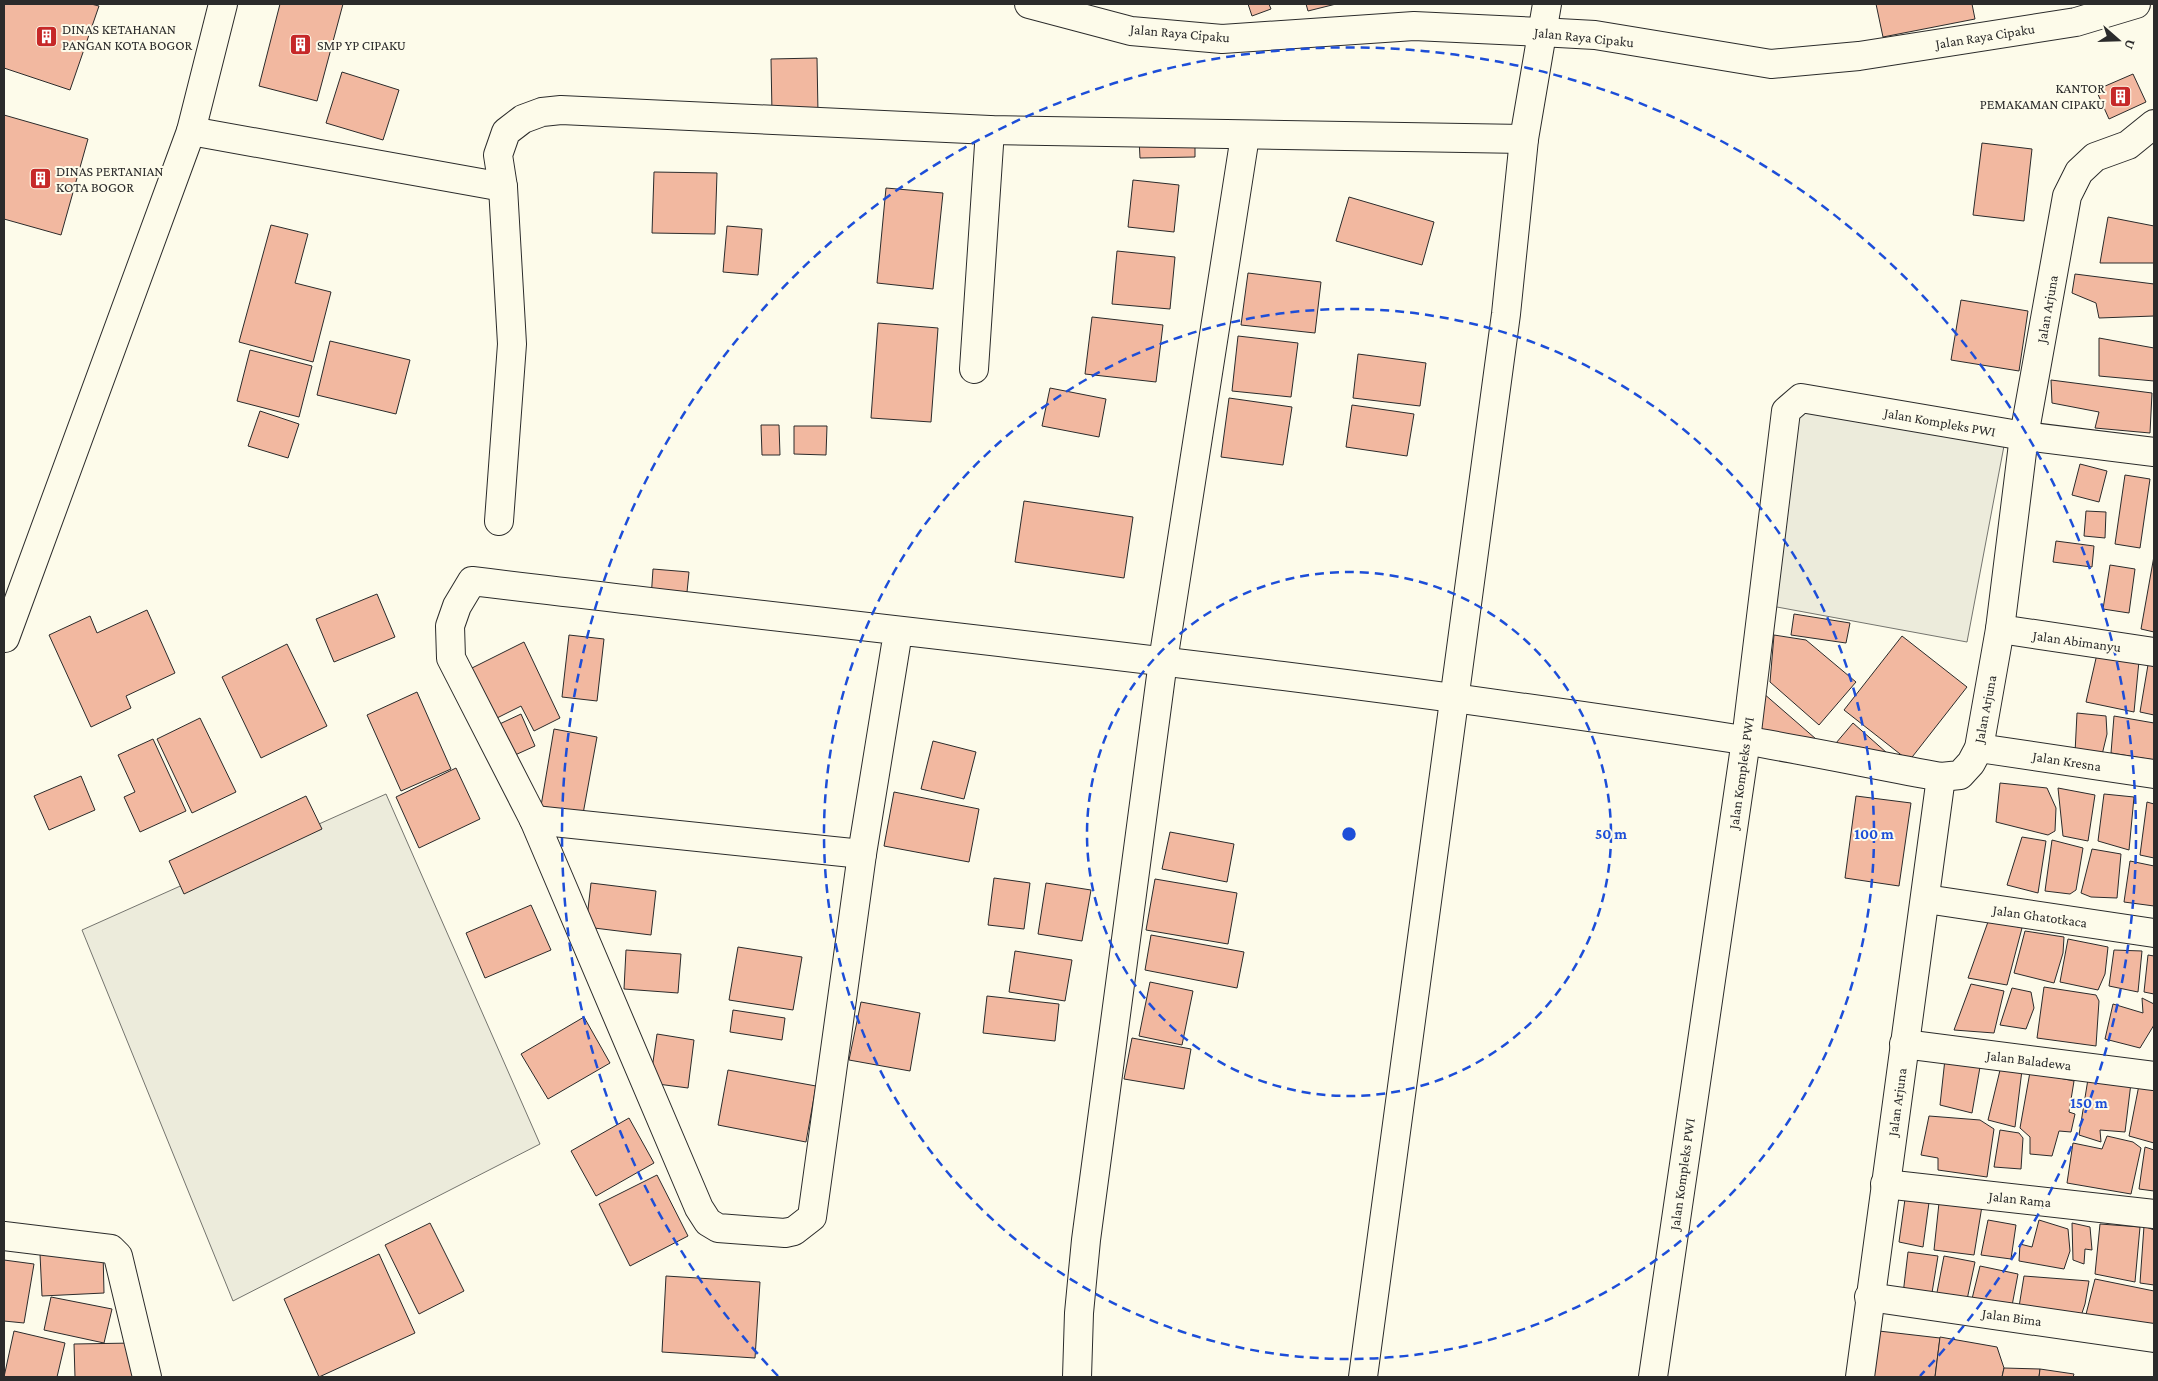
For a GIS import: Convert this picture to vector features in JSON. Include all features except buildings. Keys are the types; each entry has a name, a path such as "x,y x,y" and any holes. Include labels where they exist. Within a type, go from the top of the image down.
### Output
{"street":[{"path":"5,638 191,131 223,4"},
{"name":"Jalan Raya Cipaku","path":"1029,4 1131,31 1222,39 1414,26 1595,36 1771,64 1859,56 2076,22 2136,4"},
{"path":"1363,1377 1456,699 1506,314 1524,139 1540,32 1547,4"},
{"path":"499,521 512,344 503,187 498,155 506,132 523,119 542,112 571,110 990,130 1244,136 1524,139"},
{"name":"Jalan Arjuna","path":"1860,1377 1869,1297 1926,899 1941,777 1960,775 1971,763 1979,748 2000,629 2024,436 2067,196 2079,172 2095,156 2141,145 2154,124"},
{"path":"974,369 990,130"},
{"path":"191,131 503,187"},
{"path":"1077,1377 1079,1313 1086,1240 1163,661 1244,136"},
{"name":"Jalan Kompleks PWI","path":"1653,1377 1746,740 1786,411 1801,398 2024,436 2154,452"},
{"path":"898,632 862,854 812,1217 794,1231 785,1233 718,1228 708,1222 699,1208 534,820 451,658 450,626 457,606 472,581 898,632 1163,661 1456,699 1746,740 1941,777"},
{"name":"Jalan Abimanyu","path":"2000,629 2154,652"},
{"name":"Jalan Kresna","path":"1979,748 2154,774"},
{"path":"534,820 862,854"},
{"name":"Jalan Ghatotkaca","path":"1926,899 2154,933"},
{"name":"Jalan Baladewa","path":"1904,1044 2154,1076"},
{"name":"Jalan Rama","path":"1886,1184 2154,1214"},
{"path":"4,1236 111,1250 118,1256 147,1377"},
{"name":"Jalan Bima","path":"1869,1297 2154,1338"}],"shaded area":[{"path":"1801,399 2007,430 1967,642 1766,605"},
{"path":"386,794 540,1144 233,1301 82,930"}],"place":[{"name":"DINAS KETAHANAN PANGAN KOTA BOGOR","path":"46,37"},
{"name":"SMP YP CIPAKU","path":"301,45"},
{"name":"KANTOR PEMAKAMAN CIPAKU","path":"2121,96"},
{"name":"DINAS PERTANIAN KOTA BOGOR","path":"40,179"}]}
